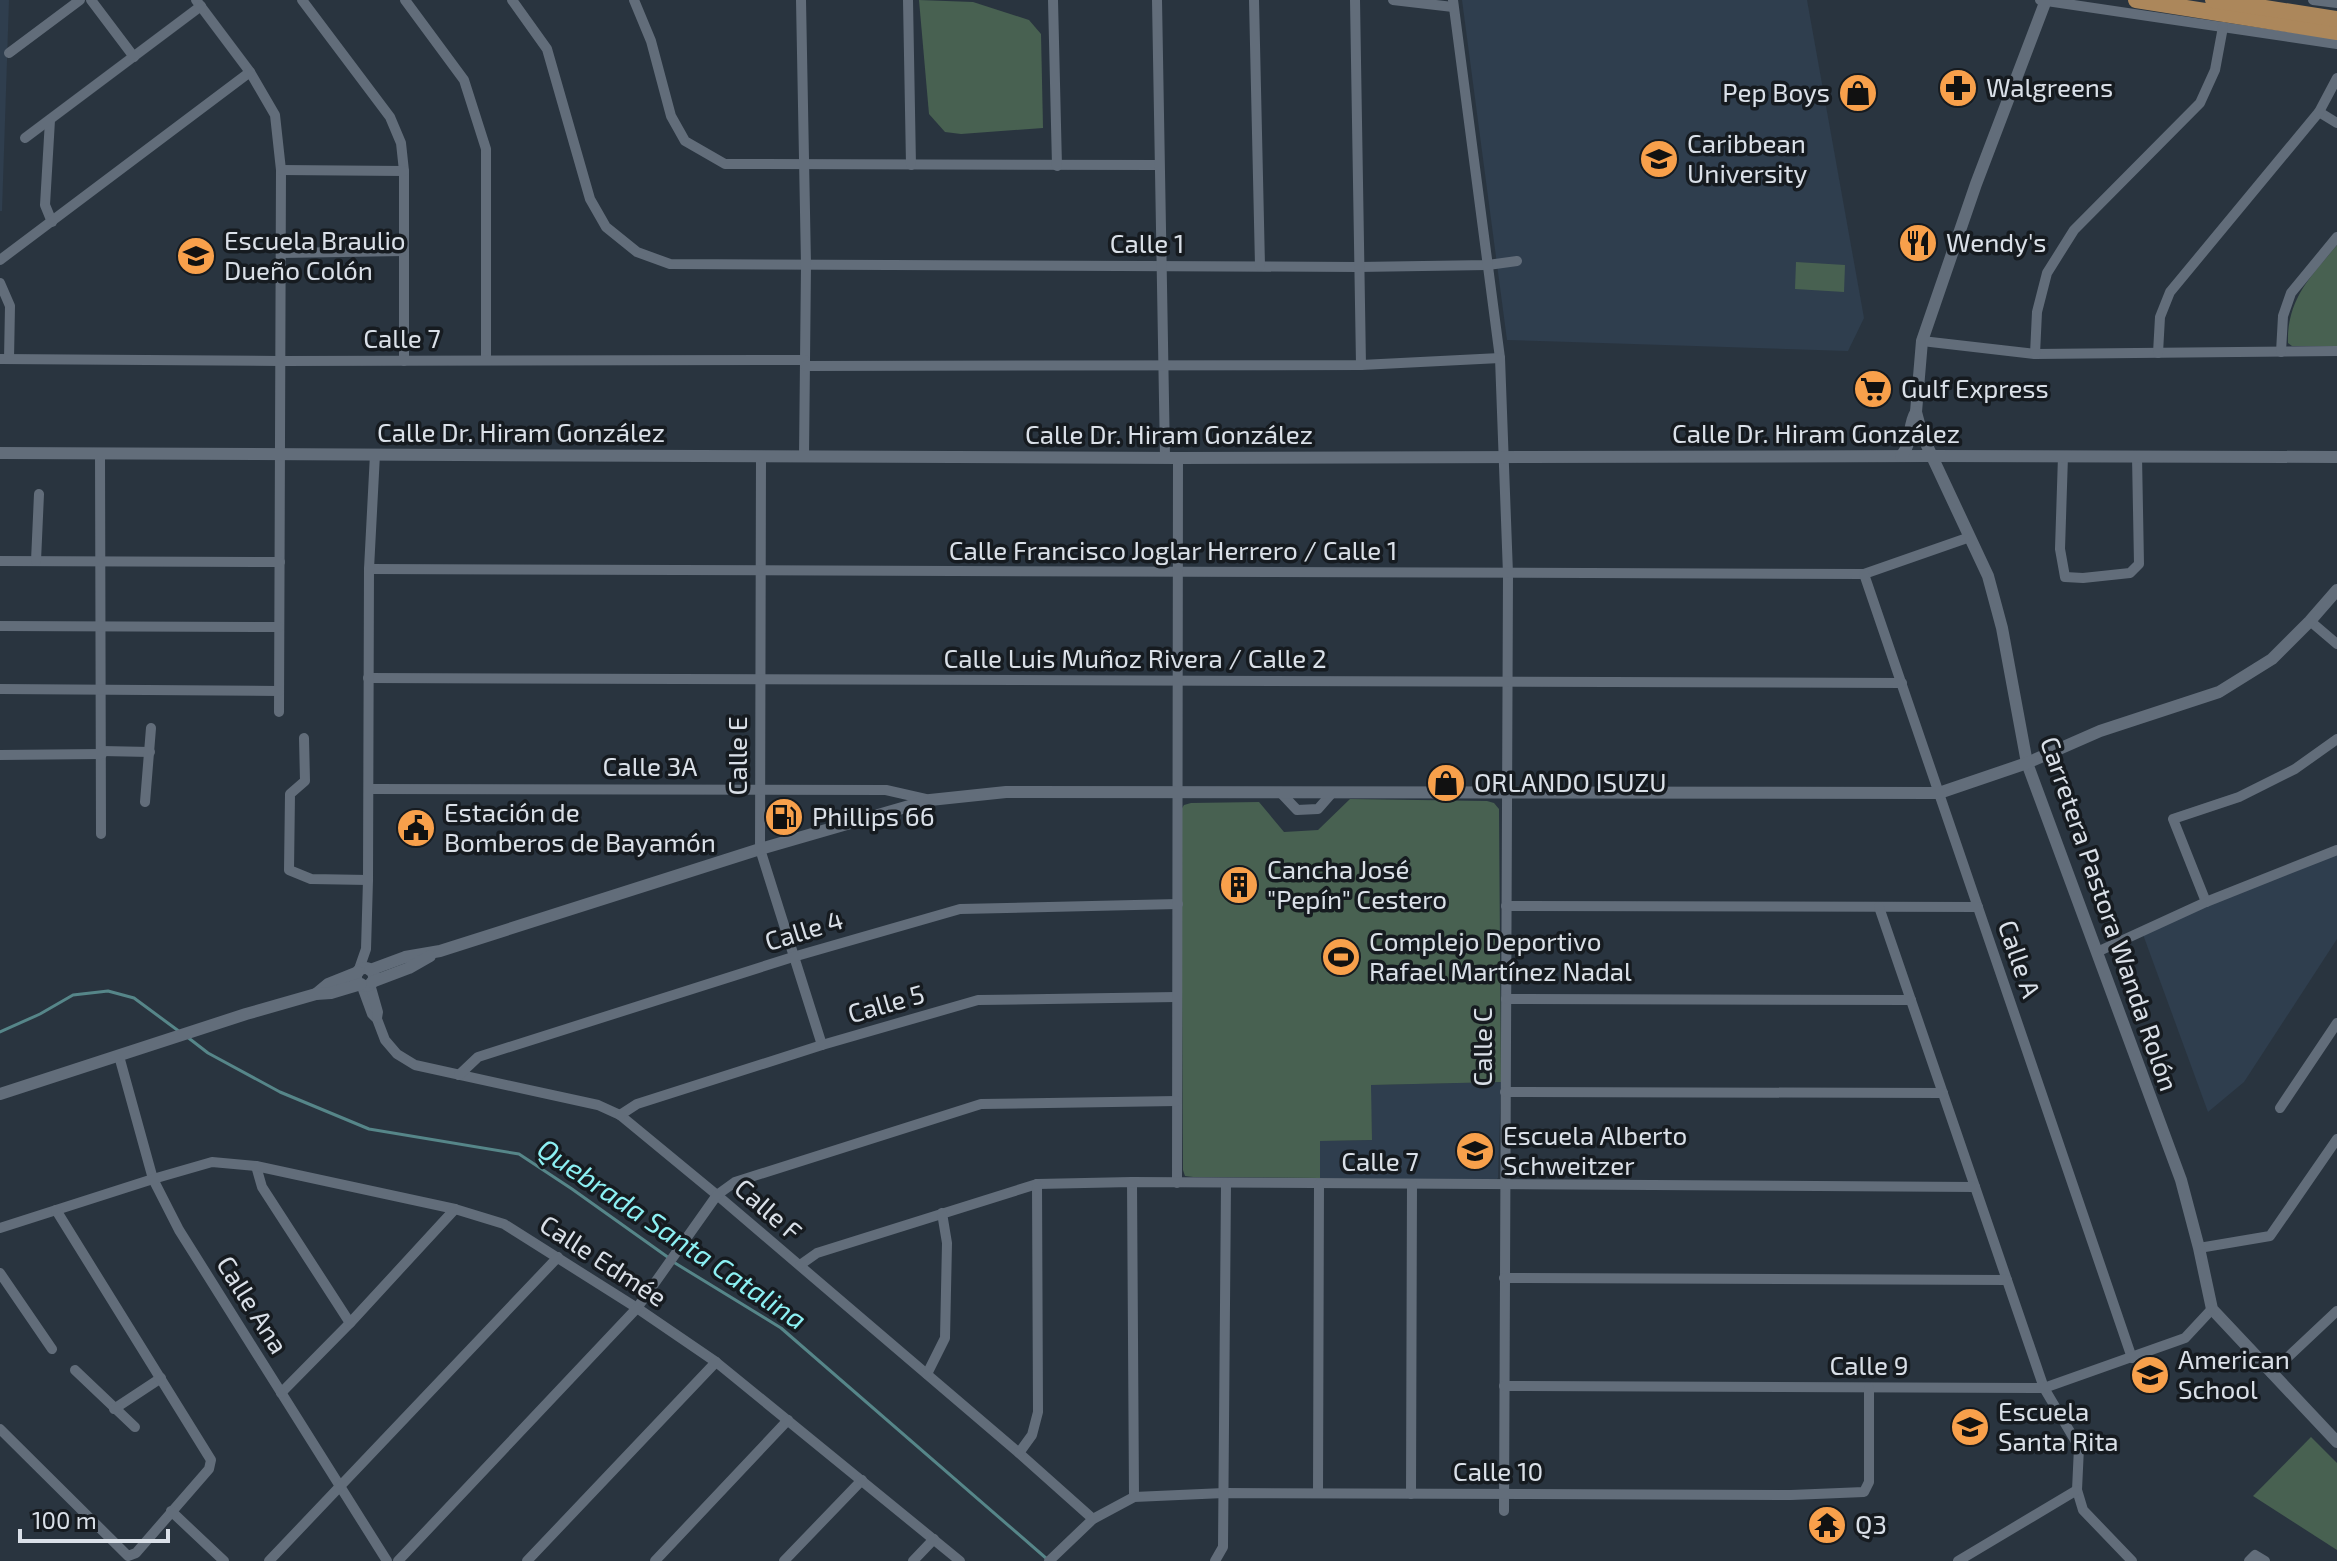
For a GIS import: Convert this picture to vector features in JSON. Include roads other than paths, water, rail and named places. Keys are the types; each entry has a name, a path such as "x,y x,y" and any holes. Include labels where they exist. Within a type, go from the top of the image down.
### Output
{"main road":[{"path":"2136,0 2337,32"},
{"path":"2213,0 2337,19"}],"street":[{"path":"9,53 80,0"},
{"path":"91,0 134,57"},
{"path":"302,0 390,117 401,143 404,171 404,361"},
{"path":"405,0 464,80 486,149 486,360"},
{"name":"Calle 1","path":"512,0 547,49 590,199 606,227 637,252 670,264 1358,267 1488,265 1517,261"},
{"path":"634,0 651,41 671,116 685,141 725,164 1159,165"},
{"path":"801,0 806,265 804,456"},
{"path":"908,0 911,165"},
{"path":"1053,0 1057,166"},
{"path":"1157,0 1164,365 1178,573 1177,1183"},
{"path":"1254,0 1260,266"},
{"path":"1355,0 1361,365"},
{"path":"1393,0 1453,4"},
{"path":"2044,0 2337,44"},
{"name":"Carretera Pastora Wanda Rolón","path":"2044,0 1922,341 1916,412 1931,456 1988,576 2002,628 2027,763 2181,1180 2212,1309"},
{"path":"2313,0 2337,3"},
{"path":"25,138 134,57 199,3 250,72 275,115 281,170 279,712"},
{"name":"Calle C","path":"1453,4 1500,358 1508,574 1504,1511"},
{"path":"2035,354 2037,312 2047,273 2074,230 2200,103 2215,70 2223,27"},
{"path":"0,260 250,72"},
{"path":"2158,353 2160,317 2170,292 2319,112 2337,78"},
{"path":"2319,112 2337,123"},
{"path":"50,120 45,205 52,222"},
{"path":"281,170 404,171"},
{"path":"2281,352 2283,316 2291,293 2337,237"},
{"path":"281,253 404,251"},
{"path":"0,283 10,306 5,359"},
{"path":"1922,341 2035,354 2337,351"},
{"name":"Calle 7","path":"5,359 1361,365 1500,358"},
{"path":"1901,456 1908,447 1911,420 1916,412"},
{"name":"Calle Dr. Hiram González","path":"0,453 1172,458 2337,457"},
{"path":"100,453 101,834"},
{"path":"366,978 369,569 375,454"},
{"name":"Calle E","path":"761,456 760,849 822,1045"},
{"path":"2063,456 2060,549 2065,577 2083,578 2130,573 2139,564 2137,456"},
{"path":"36,561 39,494"},
{"name":"Calle Francisco Joglar Herrero / Calle 1","path":"369,569 1864,574 1970,537"},
{"path":"0,561 280,562"},
{"name":"Calle A","path":"1864,574 2132,1358"},
{"path":"0,1094 316,994 328,984 409,968 440,951 760,849 930,800 1006,792 1939,793 2027,763 2100,731 2219,692 2272,659 2337,590"},
{"path":"2310,621 2337,644"},
{"path":"0,626 279,627"},
{"name":"Calle Luis Muñoz Rivera / Calle 2","path":"368,678 1902,683"},
{"path":"0,689 279,691"},
{"path":"145,802 151,728"},
{"path":"304,738 305,781 290,794 289,870 311,879 368,880"},
{"path":"2206,902 2173,819 2239,797 2295,769 2337,739"},
{"path":"0,755 150,752"},
{"name":"Calle 3A","path":"369,789 886,790 930,800"},
{"path":"2097,952 2206,902 2337,850"},
{"name":"Calle 4","path":"459,1075 478,1057 793,957 960,909 1178,904"},
{"path":"1506,906 1978,907"},
{"path":"1879,907 2044,1388 2079,1447 2077,1490 2083,1510 2132,1561"},
{"name":"Calle F","path":"366,978 372,1014 385,1040 397,1054 415,1065 598,1105 620,1115 800,1265 1093,1519"},
{"name":"Calle 5","path":"620,1115 637,1104 822,1045 978,1000 1177,997"},
{"path":"1506,999 1911,1000"},
{"path":"2280,1108 2337,1023"},
{"name":"Calle Ana","path":"119,1056 153,1179 179,1230 387,1561"},
{"path":"1505,1092 1943,1093"},
{"path":"398,1561 637,1308 717,1195 735,1182 981,1104 1177,1101"},
{"path":"2199,1248 2270,1236 2336,1141"},
{"name":"Calle Edmée","path":"0,1228 212,1162 256,1166 455,1209 504,1224 716,1362 960,1561"},
{"path":"256,1166 262,1187 350,1323"},
{"path":"1132,1182 1134,1497"},
{"path":"1215,1561 1223,1547 1226,1183"},
{"path":"1019,1453 1032,1435 1038,1412 1037,1184"},
{"name":"Calle 7","path":"800,1265 817,1253 1037,1184 1975,1187"},
{"path":"1318,1493 1319,1184"},
{"path":"1411,1494 1412,1184"},
{"path":"281,1393 455,1209"},
{"path":"0,1429 128,1556 136,1553 209,1469 211,1460 56,1210"},
{"path":"927,1374 945,1338 947,1243 942,1213"},
{"path":"269,1561 558,1257"},
{"path":"0,1273 52,1349"},
{"path":"1504,1278 2007,1280"},
{"path":"2212,1309 2337,1442"},
{"name":"Calle 9","path":"1504,1386 2044,1388 2185,1338 2212,1309"},
{"path":"2271,1373 2337,1311"},
{"path":"527,1561 716,1362"},
{"path":"75,1370 135,1427"},
{"path":"114,1409 161,1378"},
{"name":"Calle 10","path":"1049,1561 1093,1519 1134,1497 1224,1493 1791,1495 1864,1492 1869,1482 1869,1388"},
{"path":"655,1561 788,1420"},
{"path":"784,1561 862,1480"},
{"path":"1958,1561 2077,1490"},
{"path":"171,1511 224,1561"},
{"path":"913,1561 934,1539"},
{"path":"2249,1561 2255,1555 2265,1561"}],"waterway":[{"name":"Quebrada Santa Catalina","path":"0,1032 73,995 108,991 134,998 180,1032"},
{"name":"Quebrada Santa Catalina","path":"186,1036 208,1053 280,1092 369,1129 519,1154 669,1258"},
{"name":"Quebrada Santa Catalina","path":"675,1263 781,1328 1047,1559"}],"place":[{"name":"Walgreens","path":"1958,88"},
{"name":"Pep Boys","path":"1858,93"},
{"name":"Caribbean University","path":"1659,159"},
{"name":"Wendy's","path":"1918,243"},
{"name":"Escuela Braulio Dueño Colón","path":"196,256"},
{"name":"Gulf Express","path":"1873,389"},
{"name":"ORLANDO ISUZU","path":"1446,783"},
{"name":"Phillips 66","path":"784,817"},
{"name":"Estación de Bomberos de Bayamón","path":"416,828"},
{"name":"Cancha José \"Pepín\" Cestero","path":"1239,885"},
{"name":"Complejo Deportivo Rafael Martínez Nadal","path":"1341,957"},
{"name":"Escuela Alberto Schweitzer","path":"1475,1151"},
{"name":"American School","path":"2150,1375"},
{"name":"Escuela Santa Rita","path":"1970,1427"},
{"name":"Q3","path":"1827,1525"}]}
